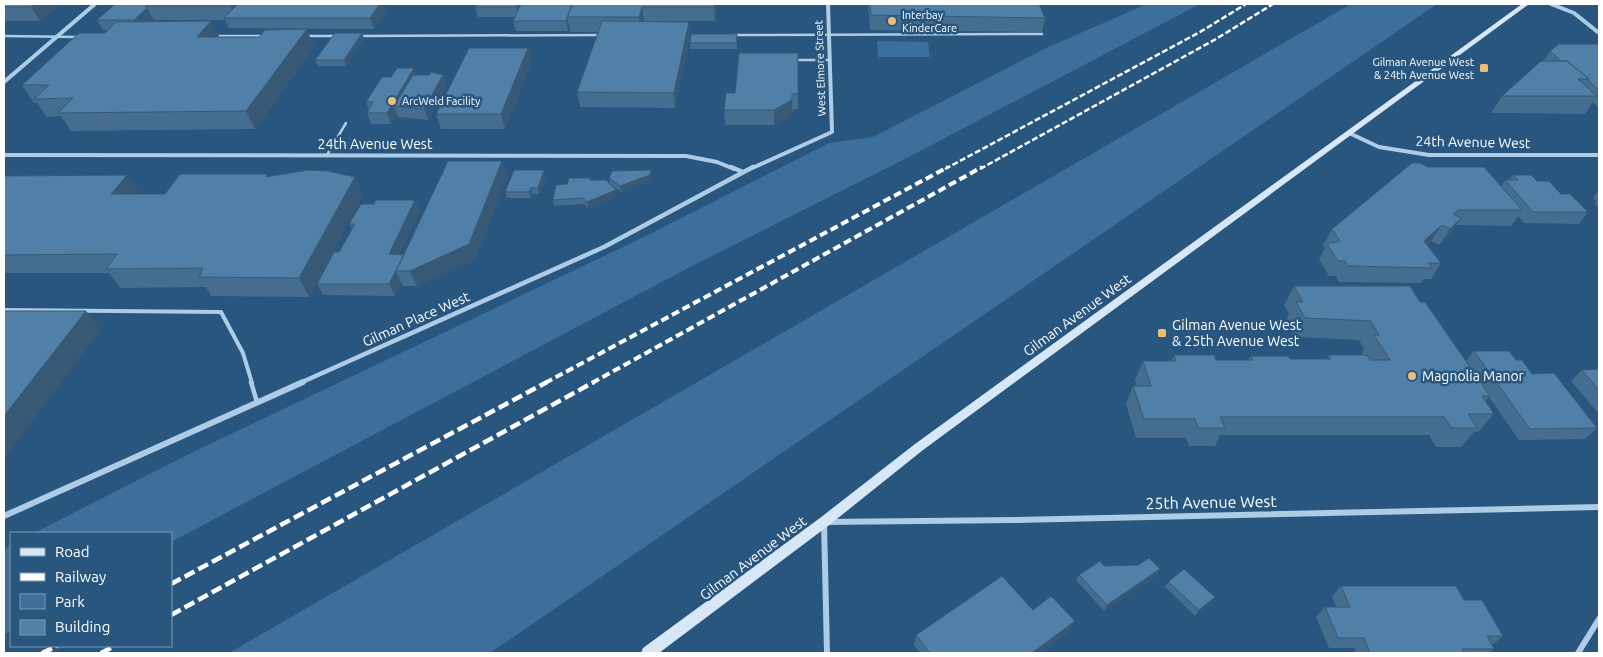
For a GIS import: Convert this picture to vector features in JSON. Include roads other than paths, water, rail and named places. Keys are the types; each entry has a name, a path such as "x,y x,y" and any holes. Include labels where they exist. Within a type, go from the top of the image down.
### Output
{"main road":[{"name":"Gilman Avenue West","path":"648,653 824,522 919,447 1526,4"}],"street":[{"path":"4,82 95,4"},
{"name":"West Elmore Street","path":"828,4 832,132"},
{"path":"1551,4 1574,13 1599,33"},
{"name":"Gilman Place West","path":"4,516 604,247 743,172 832,132"},
{"name":"24th Avenue West","path":"1349,133 1379,147 1429,155 1599,155"},
{"name":"24th Avenue West","path":"4,155 686,156 717,162 743,172"},
{"name":"25th Avenue West","path":"824,522 1016,520 1599,507"},
{"path":"824,522 827,653"},
{"path":"1578,653 1599,619"}],"lane":[{"path":"731,35 1042,34"},
{"path":"355,36 602,35"},
{"path":"4,36 86,37"},
{"path":"215,36 265,36"},
{"path":"305,36 345,36"},
{"path":"798,60 830,60"},
{"path":"327,155 346,123"},
{"path":"4,310 221,312 243,353 258,403"}],"railway":[{"path":"945,169 1200,32 1246,4"},
{"path":"980,169 1216,39 1273,4"},
{"path":"545,383 948,167"},
{"path":"592,383 982,167"},
{"path":"172,583 547,382"},
{"path":"172,614 594,382"},
{"path":"42,653 55,647"},
{"path":"101,653 113,647"}],"place":[{"name":"Interbay KinderCare","path":"892,21"},
{"name":"Gilman Avenue West & 24th Avenue West","path":"1484,68"},
{"name":"ArcWeld Facility","path":"392,101"},
{"name":"Gilman Avenue West & 25th Avenue West","path":"1162,333"},
{"name":"Magnolia Manor","path":"1412,376"}]}
